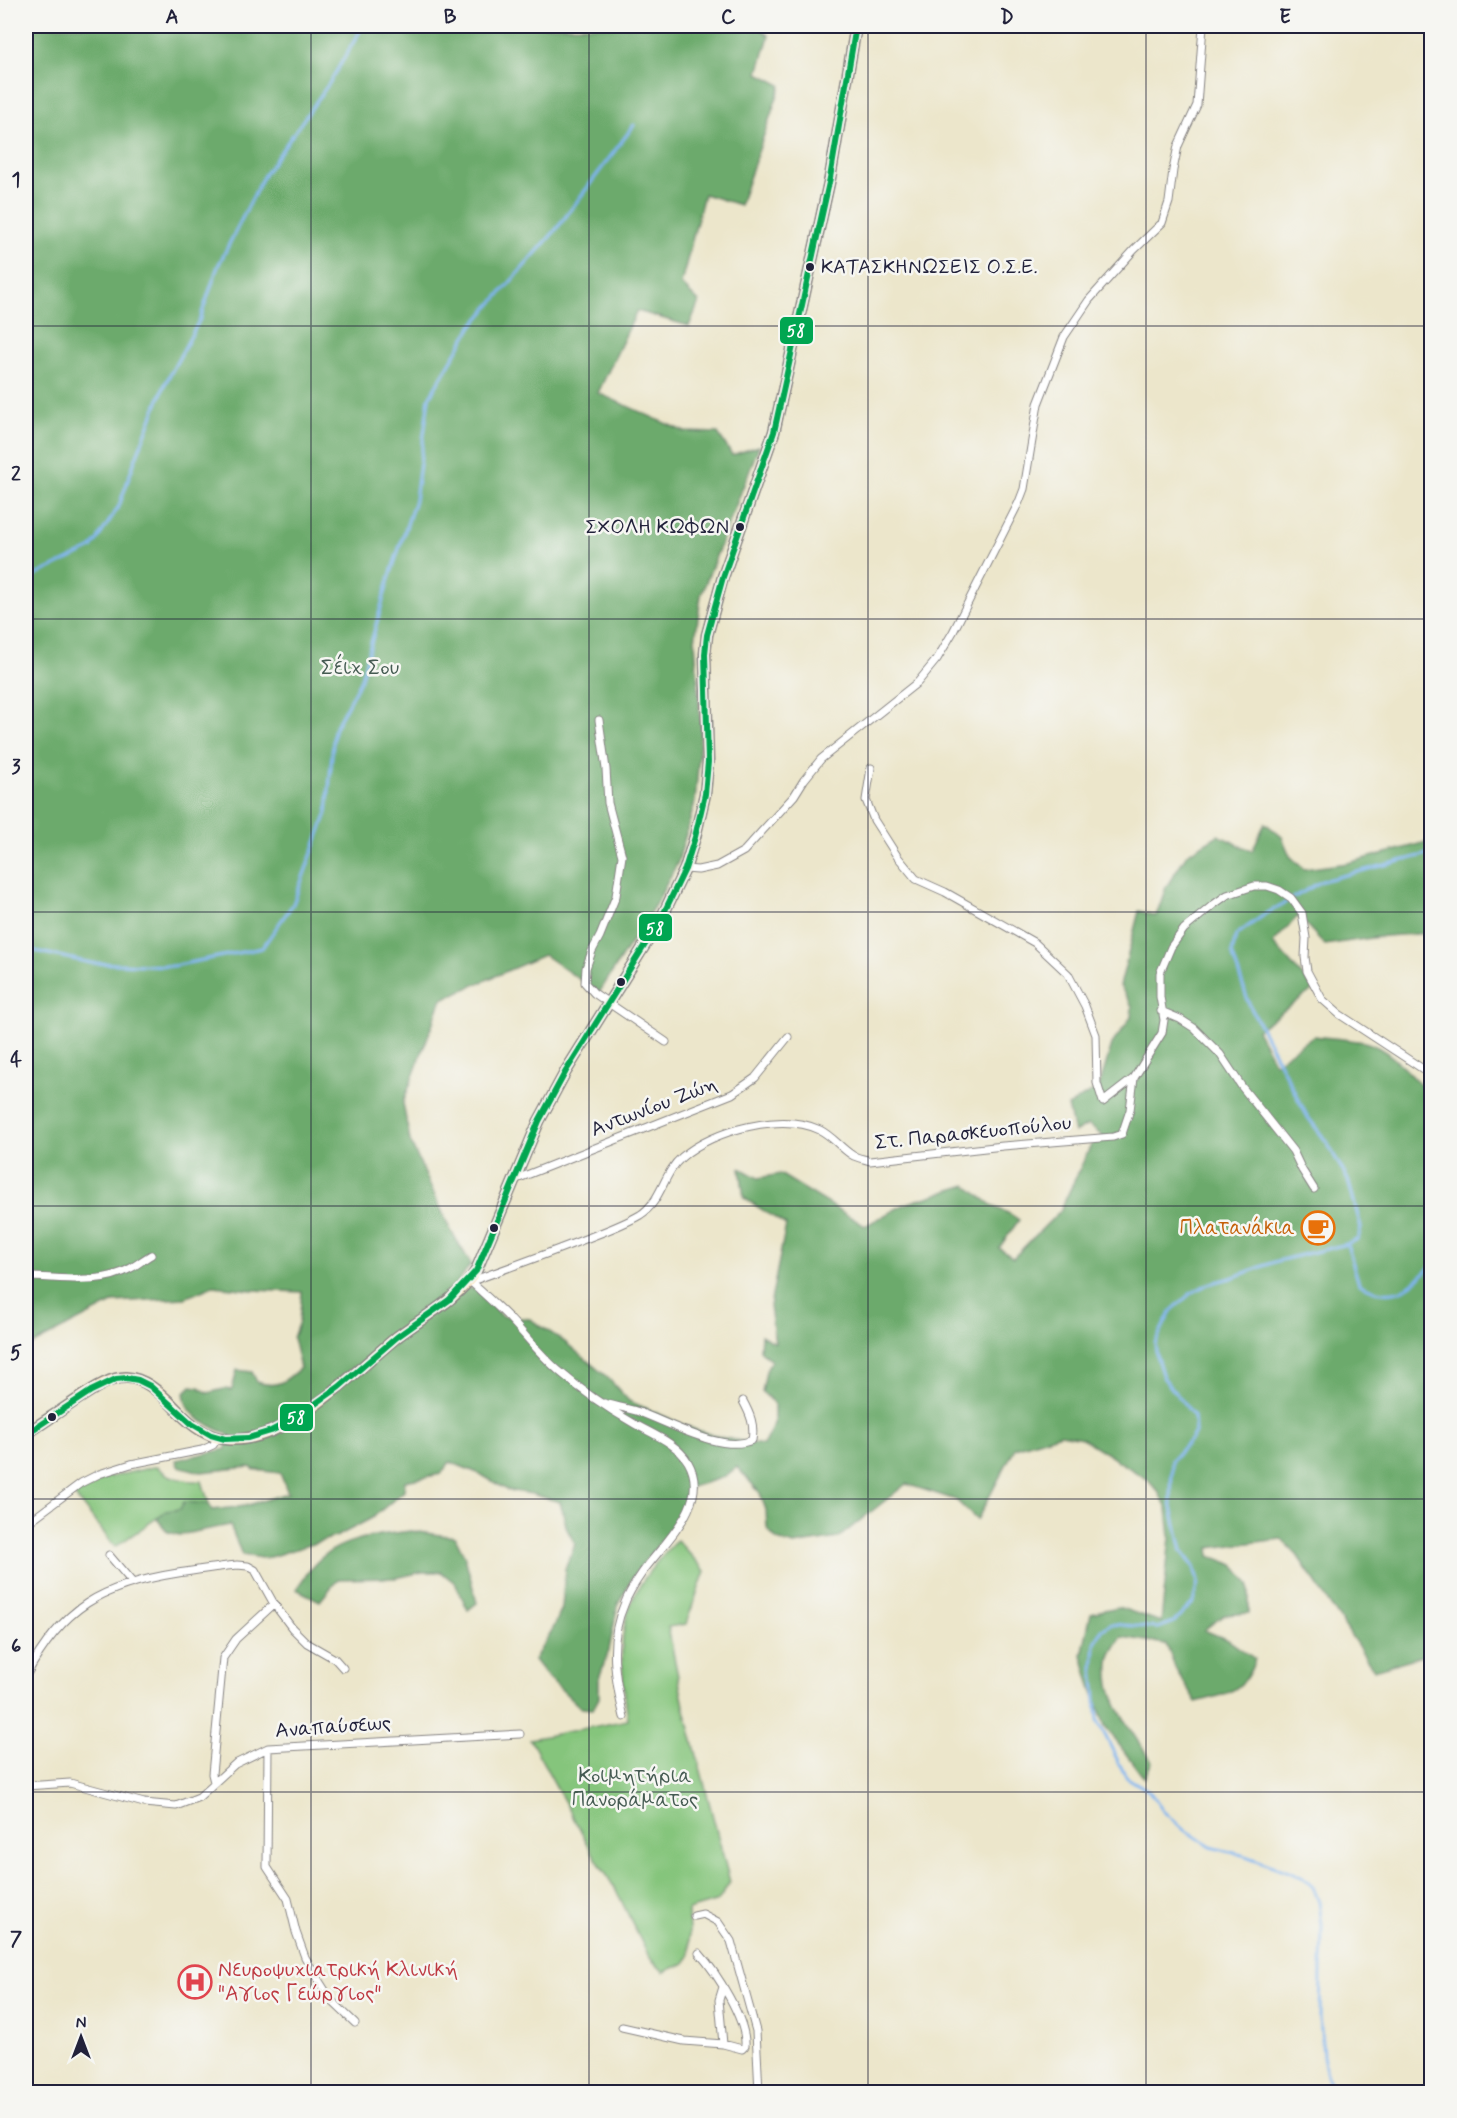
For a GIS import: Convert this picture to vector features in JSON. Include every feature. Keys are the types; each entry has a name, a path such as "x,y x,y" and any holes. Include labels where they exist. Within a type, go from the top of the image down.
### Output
{"main road":[{"path":"26,1434 101,1383 125,1378 152,1386 186,1419 207,1434 234,1440 260,1435 300,1415 331,1393 401,1334 451,1299 467,1283 486,1250 535,1130 558,1083 661,919 685,869 699,822 707,779 709,742 705,654 707,635 723,577 770,448 777,422 830,178 856,26"}],"street":[{"path":"685,869 698,870 717,866 744,851 794,796 821,759 918,682 938,658 975,592 1019,502 1024,489 1038,404 1064,336 1089,300 1162,223 1169,202 1178,146 1197,105 1203,26"},
{"path":"1194,36 1202,44"},
{"path":"599,720 608,803 622,856 616,896 592,951 586,969 585,983 594,993 666,1042"},
{"path":"872,768 866,800 874,820 897,856 916,879 945,892 1035,943 1068,974 1085,1006 1096,1035 1097,1083 1103,1102 1134,1078"},
{"name":"Στ. Παρασκευοπούλου","path":"467,1283 593,1236 639,1215 655,1203 665,1181 681,1158 706,1140 746,1128 779,1123 806,1125 822,1130 854,1156 870,1161 1003,1146 1113,1137 1122,1134 1130,1110 1134,1078 1162,1033 1164,1020 1161,1011 1160,973 1171,947 1184,929 1213,904 1227,895 1254,886 1267,886 1279,890 1291,898 1302,914 1306,938 1306,970 1322,999 1339,1014 1431,1075"},
{"path":"1161,1011 1194,1028 1221,1054 1242,1087 1293,1151 1314,1189"},
{"name":"Αντωνίου Ζώη","path":"514,1180 732,1094 755,1078 788,1037"},
{"path":"26,1277 96,1279 116,1275 130,1269 151,1255"},
{"path":"467,1283 472,1283 512,1320 558,1370 598,1402 675,1447 688,1461 694,1479 693,1494 682,1522 672,1538 642,1572 621,1612 614,1665 615,1682 624,1717"},
{"path":"598,1402 635,1411 696,1435 743,1444 752,1440 754,1428 743,1401"},
{"path":"26,1524 93,1476 131,1464 202,1450 213,1445 218,1438"},
{"path":"109,1555 132,1582"},
{"path":"26,1676 49,1638 71,1614 96,1597 132,1582 214,1568 248,1566 258,1573 274,1604 300,1637 335,1659 343,1668"},
{"path":"214,1782 212,1774 223,1658 236,1639 274,1604"},
{"name":"Αναπαύσεως","path":"26,1786 70,1783 144,1803 168,1807 199,1797 243,1759 268,1748 520,1734"},
{"path":"268,1748 267,1867 288,1899 305,1957 332,2000 355,2023"},
{"path":"694,1916 703,1914 718,1922 731,1941 756,2031 759,2092"},
{"path":"622,2027 684,2041 723,2044 742,2049 745,2046 745,2040 742,2027 715,1972 699,1953"},
{"path":"723,1987 719,2000 723,2044"}],"green space":[{"name":"Σέιχ Σου","path":"26,26 758,26 769,36 758,73 781,85 740,205 704,194 681,284 699,302 689,326 637,311 598,393 685,432 718,433 732,455 759,446 701,595 695,641 701,731 695,802 678,862 658,900 599,993 544,955 442,999 403,1103 410,1141 451,1231 471,1264 454,1287 476,1289 502,1316 530,1319 565,1342 607,1377 629,1401 696,1430 763,1445 774,1424 774,1403 762,1392 766,1371 771,1361 760,1350 761,1335 775,1343 770,1306 786,1225 744,1198 740,1168 758,1178 780,1174 865,1226 905,1204 966,1185 994,1207 1019,1220 999,1248 1013,1258 1060,1211 1092,1143 1104,1137 1088,1125 1074,1133 1068,1106 1099,1087 1112,1044 1131,1017 1132,1006 1120,986 1139,911 1156,916 1166,887 1187,854 1218,835 1252,851 1265,823 1282,837 1290,856 1304,869 1348,863 1431,841 1431,933 1385,936 1325,945 1298,916 1273,943 1314,989 1257,1030 1275,1063 1313,1036 1373,1045 1401,1065 1431,1098 1431,1646 1425,1655 1374,1670 1297,1555 1281,1539 1209,1548 1210,1556 1234,1565 1249,1584 1249,1613 1224,1615 1204,1630 1228,1640 1255,1659 1246,1679 1240,1685 1226,1694 1196,1702 1176,1670 1166,1644 1122,1637 1110,1657 1110,1686 1120,1713 1152,1762 1144,1778 1105,1726 1082,1655 1091,1613 1118,1607 1161,1622 1170,1537 1167,1509 1159,1493 1147,1479 1082,1438 1061,1434 1015,1448 977,1520 956,1500 906,1484 838,1538 794,1545 777,1540 767,1528 766,1510 760,1493 737,1467 724,1477 688,1488 675,1524 636,1572 618,1604 609,1650 599,1678 599,1698 593,1709 581,1708 545,1674 534,1660 554,1627 562,1608 565,1569 575,1544 567,1529 560,1502 507,1490 480,1474 450,1462 441,1474 405,1481 404,1491 372,1518 338,1536 270,1557 242,1555 230,1525 179,1535 168,1532 157,1519 167,1511 180,1509 184,1502 209,1504 212,1510 245,1506 288,1493 280,1473 255,1470 250,1467 201,1472 178,1466 176,1460 226,1449 228,1434 199,1419 189,1408 184,1393 191,1386 199,1387 208,1393 224,1389 232,1390 237,1370 252,1372 257,1382 270,1385 285,1380 300,1368 293,1338 299,1321 302,1292 213,1286 185,1298 114,1302 26,1348"},
{"path":"157,1466 166,1474 178,1478 202,1481 209,1504 184,1503 180,1509 167,1511 115,1547 74,1495 87,1485 108,1476"},
{"path":"411,1531 455,1537 465,1557 477,1603 468,1610 455,1583 441,1572 422,1572 396,1578 338,1579 320,1601 296,1589 313,1566 334,1549 358,1540"},
{"name":"Κοιμητήρια Πανοράματος","path":"677,1540 705,1571 686,1624 668,1627 684,1706 730,1882 718,1901 688,1910 690,1956 685,1963 664,1972 649,1957 616,1890 530,1739 628,1720 622,1666 625,1622 631,1603 642,1583"}],"waterway":[{"path":"26,585 32,577 92,548 119,506 165,384 200,319 218,266 264,175 330,82 363,26"},
{"path":"26,949 91,963 173,966 262,948 293,904 327,813 334,730 361,679 388,582 415,500 429,398 472,326 555,231 634,125"},
{"path":"1334,2092 1323,2056 1320,2017 1322,1925 1319,1902 1313,1887 1302,1877 1246,1856 1211,1847 1184,1830 1163,1811 1149,1791 1126,1777 1098,1721 1093,1669 1095,1643 1102,1630 1111,1624 1158,1628 1174,1622 1193,1603 1198,1582 1194,1567 1182,1551 1171,1503 1172,1460 1195,1432 1194,1416 1163,1377 1155,1343 1171,1311 1190,1294 1208,1284 1277,1261 1347,1244 1358,1239 1361,1227 1348,1180 1326,1141 1307,1116 1249,1004 1232,953 1236,935 1264,915 1322,881 1432,853"},
{"path":"1347,1244 1359,1284 1382,1292 1400,1291 1408,1287 1432,1265"}],"transit line":[{"name":"58","path":"26,1434 91,1391 116,1379 127,1378 150,1386 192,1424 211,1435 225,1439 248,1438 271,1431 294,1419 339,1387 397,1337 449,1300 476,1271 539,1121 566,1071 661,919 685,869 695,837 705,794 708,762 705,654 707,635 723,577 774,432 830,178 856,26"}],"place":[{"name":"ΚΑΤΑΣΚΗΝΩΣΕΙΣ Ο.Σ.Ε.","path":"810,267"},
{"name":"ΣΧΟΛΗ ΚΩΦΩΝ","path":"740,527"},
{"name":"Πλατανάκια","path":"1318,1228"},
{"name":"Νευροψυχιατρική Κλινική \"Αγιος Γεώργιος\"","path":"195,1982"}]}
